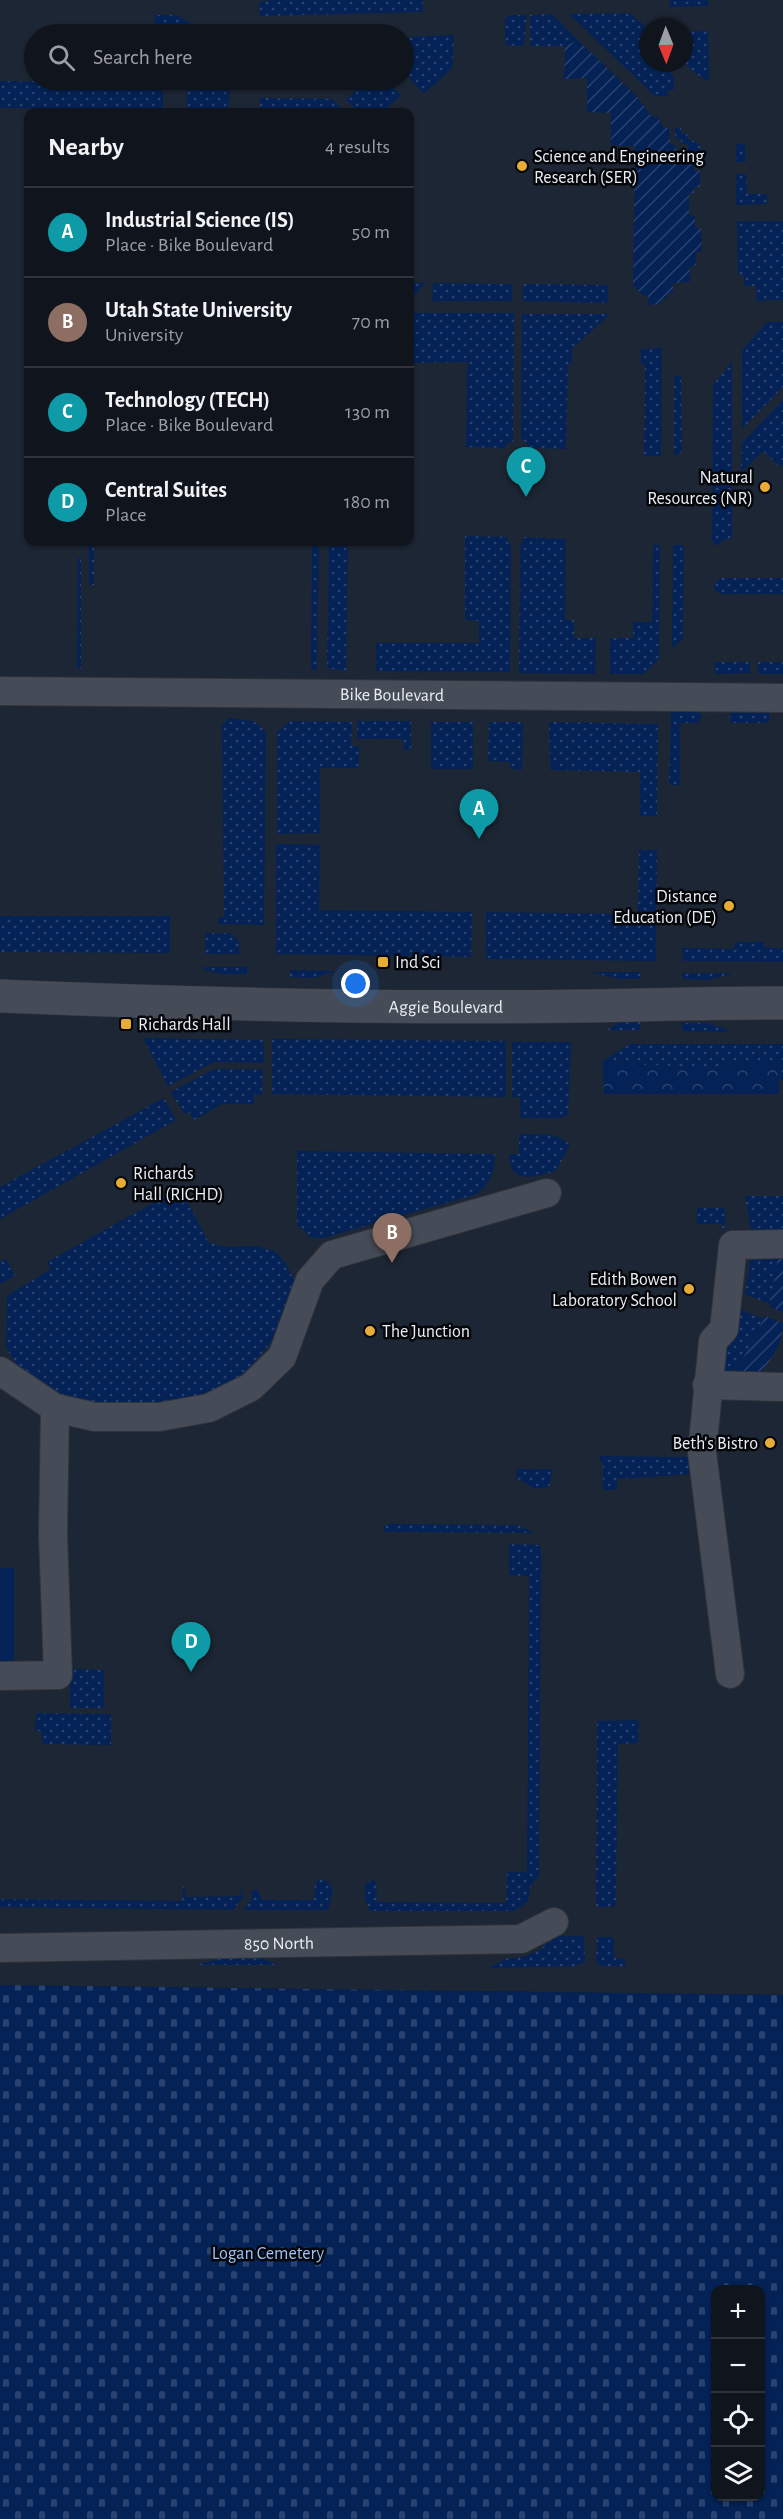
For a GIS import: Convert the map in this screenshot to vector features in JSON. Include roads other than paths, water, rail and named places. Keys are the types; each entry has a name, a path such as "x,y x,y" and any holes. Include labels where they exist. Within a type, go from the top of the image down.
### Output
{"street":[{"name":"Bike Boulevard","path":"0,691 783,698"},
{"name":"Aggie Boulevard","path":"0,996 187,1003 585,1006 661,1003 783,1003"},
{"path":"0,1371 55,1408 95,1417 159,1417 209,1408 251,1387 282,1357 310,1280 332,1255 547,1193"},
{"path":"730,1674 702,1452 707,1385 713,1341 724,1329 734,1245 783,1244"},
{"path":"707,1385 783,1388"},
{"path":"0,1676 58,1675 54,1536 55,1408"},
{"name":"850 North","path":"0,1948 521,1939 554,1922"}],"place":[{"name":"Science and Engineering Research (SER)","path":"522,166"},
{"name":"Natural Resources (NR)","path":"765,487"},
{"name":"Technology (TECH)","path":"526,497"},
{"name":"Industrial Science (IS)","path":"479,839"},
{"name":"Distance Education (DE)","path":"729,906"},
{"name":"Ind Sci","path":"383,962"},
{"name":"Richards Hall","path":"126,1024"},
{"name":"Richards Hall (RICHD)","path":"121,1183"},
{"name":"Utah State University","path":"392,1263"},
{"name":"Edith Bowen Laboratory School","path":"689,1289"},
{"name":"The Junction","path":"370,1331"},
{"name":"Beth's Bistro","path":"770,1443"},
{"name":"Central Suites","path":"191,1672"}],"park label":[{"name":"Logan Cemetery","path":"268,2253"}]}
